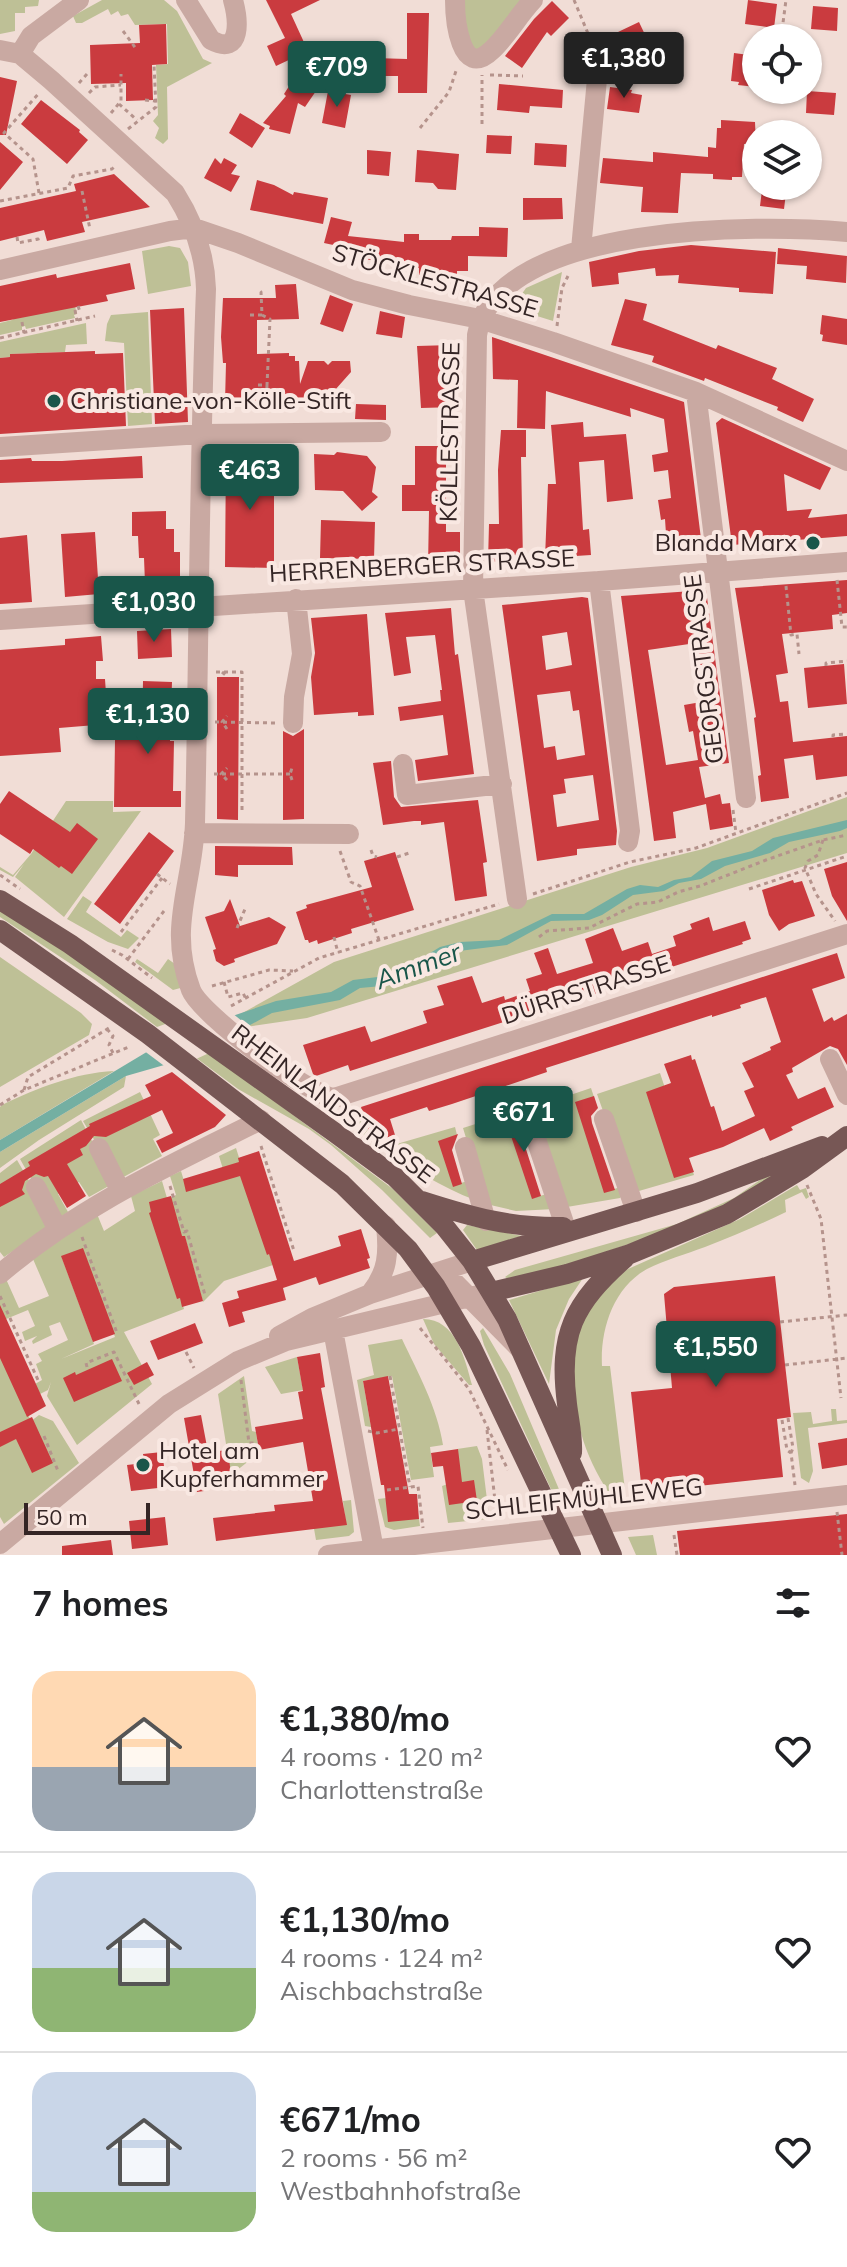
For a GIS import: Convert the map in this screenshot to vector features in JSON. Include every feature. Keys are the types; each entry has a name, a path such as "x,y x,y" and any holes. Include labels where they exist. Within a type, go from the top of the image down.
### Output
{"main road":[{"name":"RHEINLANDSTRASSE","path":"0,900 70,944 217,1048 395,1177 420,1200 472,1261 491,1292 521,1350 612,1555"},
{"path":"0,930 116,1023 148,1034 186,1062 258,1122 342,1184 386,1226 446,1301 485,1373 571,1555"},
{"path":"472,1261 697,1193 842,1138"},
{"path":"491,1292 567,1274 630,1254 727,1214 802,1169 842,1138"},
{"path":"420,1200 486,1221 514,1226 591,1225"},
{"path":"571,1465 573,1440 564,1367 568,1335 576,1312 587,1296 630,1254"}],"street":[{"path":"79,0 10,52 51,80 175,193 194,228 201,248 206,281 194,833 191,871 179,931 180,951 192,993"},
{"path":"186,0 211,40 225,44 232,40 238,30 233,0"},
{"path":"455,0 456,26 476,59 490,53 533,0"},
{"path":"581,249 599,58 623,46"},
{"path":"0,270 194,228"},
{"name":"STÖCKLESTRASSE","path":"194,228 352,290 480,319 696,392 847,461"},
{"path":"480,319 514,280 581,249 715,228 847,232"},
{"name":"KÖLLESTRASSE","path":"480,319 477,335 473,589 517,899"},
{"name":"GEORGSTRASSE","path":"696,392 746,798"},
{"path":"0,447 201,434 381,432"},
{"name":"HERRENBERGER STRASSE","path":"0,620 719,573 841,562"},
{"path":"599,581 630,831 628,842"},
{"path":"286,723 302,654 296,599"},
{"path":"403,764 407,795 502,784"},
{"path":"194,833 344,841"},
{"name":"DÜRRSTRASSE","path":"192,993 206,1011 311,1090 326,1097 342,1096 841,928"},
{"path":"830,1059 847,1095"},
{"path":"604,1119 636,1212"},
{"path":"0,1274 25,1252 120,1190 258,1122"},
{"path":"536,1139 565,1226"},
{"path":"465,1147 486,1221"},
{"path":"99,1148 120,1190"},
{"path":"36,1187 67,1224"},
{"path":"370,1294 387,1265 386,1226"},
{"path":"258,1351 284,1332 370,1294 472,1261"},
{"path":"428,1275 447,1277 521,1350"},
{"path":"0,1544 186,1392 238,1361 286,1341 491,1292"},
{"path":"333,1330 374,1550"},
{"name":"SCHLEIFMÜHLEWEG","path":"328,1555 841,1496"}],"path":[{"path":"574,0 592,43"},
{"path":"783,24 786,0"},
{"path":"123,31 137,50"},
{"path":"476,59 523,76"},
{"path":"476,59 482,124"},
{"path":"420,128 476,59"},
{"path":"0,201 68,188 73,176 112,169 137,120 156,107 154,65"},
{"path":"101,125 121,101 121,74"},
{"path":"39,193 33,159 2,131 51,80"},
{"path":"78,104 95,85 121,85"},
{"path":"145,100 156,101"},
{"path":"119,104 137,120"},
{"path":"82,191 87,217"},
{"path":"558,324 562,288 568,277"},
{"path":"258,289 261,292 262,315"},
{"path":"77,321 78,310"},
{"path":"250,315 270,319 266,402"},
{"path":"0,338 95,316"},
{"path":"22,322 24,333"},
{"path":"258,385 267,385"},
{"path":"76,389 77,413"},
{"path":"841,562 842,627 847,627"},
{"path":"785,568 791,635 797,634 799,654"},
{"path":"826,666 826,663 847,661"},
{"path":"226,674 242,672 242,823"},
{"path":"227,716 222,722 227,729"},
{"path":"228,722 286,723"},
{"path":"833,737 847,734"},
{"path":"227,768 221,774 227,780"},
{"path":"292,768 292,780"},
{"path":"227,774 290,774"},
{"path":"232,1006 319,958 630,862 696,848 847,793"},
{"path":"539,937 547,931 589,928 637,904 658,902 823,840 847,835"},
{"path":"823,840 818,855 808,861 805,868 816,894 841,928"},
{"path":"344,841 351,882 360,886 379,940"},
{"path":"371,850 377,857"},
{"path":"397,857 409,853"},
{"path":"749,889 847,856"},
{"path":"157,874 176,889"},
{"path":"121,932 162,878"},
{"path":"128,959 169,902"},
{"path":"237,928 245,909"},
{"path":"334,937 338,953"},
{"path":"192,993 269,970 293,971"},
{"path":"224,982 228,997 243,993 246,999"},
{"path":"113,1053 109,1045 116,1023"},
{"path":"24,1090 28,1077 116,1023"},
{"path":"0,1105 24,1090 127,1047"},
{"path":"258,1122 294,1251"},
{"path":"165,1168 205,1295"},
{"path":"807,1184 821,1219 841,1398"},
{"path":"67,1224 92,1268 117,1333"},
{"path":"0,1296 38,1380"},
{"path":"413,1309 425,1336 469,1389 511,1475"},
{"path":"780,1322 847,1315"},
{"path":"87,1367 86,1363 114,1352 148,1422"},
{"path":"785,1365 847,1358"},
{"path":"238,1361 249,1443 258,1443"},
{"path":"390,1376 410,1487"},
{"path":"788,1418 796,1502"},
{"path":"782,1420 787,1450 791,1453"},
{"path":"487,1427 499,1534"},
{"path":"353,1433 399,1429"},
{"path":"44,1436 67,1489"},
{"path":"387,1490 418,1486 425,1543"},
{"path":"841,1496 844,1554"},
{"path":"674,1533 677,1555"}],"green space":[{"path":"0,0 39,0 38,6 25,7 25,13 15,13 15,31 0,34"},
{"path":"102,0 164,0 177,11 203,59 212,63 167,87 168,139 163,144 155,138 159,128 153,121 158,115 156,65 168,64 167,24 135,25 128,14 121,16 118,11 111,15 108,9 82,23 76,23 73,16"},
{"path":"455,0 533,0 475,57"},
{"path":"169,246 180,248 188,262 191,286 148,294 142,251"},
{"path":"562,272 553,321 524,312 519,298 526,288"},
{"path":"70,287 77,314 75,318 26,329 25,326 22,330 0,335 0,323 12,320"},
{"path":"148,312 152,424 128,426 124,343 105,341 107,324 111,315"},
{"path":"86,323 87,344 66,345 65,352 10,354 10,357 0,358 0,342"},
{"path":"847,797 847,853 307,1018 246,1027 237,1016 334,962 631,867 707,848"},
{"path":"66,801 113,801 113,812 141,811 64,917 15,877 24,864 13,877 0,867 13,875 31,854"},
{"path":"83,896 92,902 86,912 121,937 127,930 139,938 128,949 108,942 67,919"},
{"path":"0,909 60,946 168,1023 157,1027 95,980 0,917"},
{"path":"0,957 81,1013 92,1024 89,1035 0,1087"},
{"path":"137,959 158,973 168,959 175,964 184,987 173,990 135,962"},
{"path":"208,1052 393,1189 437,1233 430,1238 382,1190 309,1129 238,1089 195,1057"},
{"path":"114,1071 0,1140 2,1105 56,1082"},
{"path":"660,1073 694,1175 632,1193 597,1094"},
{"path":"126,1076 124,1087 0,1168 0,1152"},
{"path":"591,1088 594,1097 577,1102 606,1192 620,1187 623,1195 561,1208 529,1109"},
{"path":"140,1092 160,1135 153,1139 162,1156 118,1180 83,1121"},
{"path":"362,1108 372,1141 341,1119 345,1113"},
{"path":"523,1109 526,1118 509,1124 533,1198 550,1193 555,1209 516,1211 486,1204 463,1128"},
{"path":"81,1120 114,1183 89,1197 79,1182 58,1194 68,1212 55,1221 20,1159"},
{"path":"455,1127 457,1135 440,1141 454,1185 471,1180 475,1200 427,1177 383,1148"},
{"path":"236,1148 273,1265 224,1281 203,1302 185,1237 181,1237 170,1198 176,1195 170,1176 181,1171 187,1191 226,1179 219,1156"},
{"path":"17,1160 54,1224 4,1257 0,1252 0,1173"},
{"path":"785,1171 697,1221 564,1266 508,1279 505,1277 515,1270 677,1224 734,1198 770,1173"},
{"path":"162,1181 167,1198 164,1241 184,1309 124,1332 152,1384 77,1445 47,1396 51,1382 48,1390 40,1394 35,1384 42,1380 36,1364 42,1361 38,1354 68,1340 60,1322 49,1326 52,1335 33,1344 37,1336 25,1341 22,1332 35,1326 28,1310 6,1319 0,1311 0,1278 6,1279 19,1308 49,1296 33,1259 97,1214 104,1231 135,1211 131,1196","holes":["82,1250 115,1337 61,1359 94,1344 62,1258"]},
{"path":"797,1185 800,1190 806,1188 809,1197 806,1199 802,1192 785,1200 786,1212 647,1269 625,1287 617,1299 606,1324 602,1352 602,1366 610,1366 625,1490 624,1496 615,1502 589,1456 576,1410 576,1343 589,1306 602,1289 628,1269 740,1219"},
{"path":"467,1225 522,1236 477,1250 463,1230"},
{"path":"583,1278 569,1299 556,1330 549,1384 509,1300"},
{"path":"423,1319 444,1326 451,1333 462,1353 472,1385 434,1344"},
{"path":"483,1328 510,1374 564,1501 557,1502 484,1345 480,1331"},
{"path":"402,1339 426,1390 440,1431 443,1445 430,1447 434,1477 411,1480 392,1376 363,1381 371,1427 365,1426 357,1380 374,1375 368,1345"},
{"path":"0,1355 30,1419 0,1434"},
{"path":"297,1357 303,1390 281,1394 265,1367"},
{"path":"244,1376 252,1431 256,1432 259,1453 231,1475 218,1394"},
{"path":"831,1409 836,1409 837,1421 847,1420 847,1423 808,1428 813,1471 809,1483 801,1478 793,1413 811,1412 813,1424 832,1421"},
{"path":"39,1415 53,1421 79,1463 4,1524 0,1517 0,1445"},
{"path":"477,1446 482,1459 488,1519 448,1523 442,1486 448,1484 459,1462 457,1449"},
{"path":"386,1498 419,1519 420,1526 394,1530 385,1527 378,1499"},
{"path":"351,1500 354,1532 349,1536 316,1540 313,1523 346,1525 343,1501"},
{"path":"653,1535 657,1555 636,1555 628,1537"}],"water":[{"name":"Ammer","path":"847,820 847,828 840,831 789,842 770,853 725,866 701,879 679,883 664,891 633,895 589,920 551,921 507,945 459,951 393,985 360,988 340,1000 272,1013 192,1057 126,1076 0,1152 0,1140 150,1050 212,1023 276,1001 331,992 353,980 394,975 440,947 460,942 499,940 552,914 584,914 627,889 640,885 658,887 691,877 712,861 752,851 773,838"}],"pier":[{"path":"232,1013 252,1029 235,1041 194,1060 167,1068 143,1050 210,1019"}],"building":[{"path":"266,0 320,0 291,14 308,51 276,66 267,46 285,38"},
{"path":"748,0 777,4 774,24 745,24"},
{"path":"552,1 569,18 551,36 547,32 522,68 505,56"},
{"path":"813,6 838,8 837,31 822,30 822,24 811,24"},
{"path":"407,13 429,13 427,93 398,93 398,76 372,76 374,58 407,59"},
{"path":"639,22 648,41 636,46 631,36 618,32"},
{"path":"166,24 167,64 152,65 153,100 126,101 126,83 91,84 90,45 140,43 139,25"},
{"path":"656,40 680,41 679,62 655,60"},
{"path":"734,53 742,54 742,85 731,81"},
{"path":"306,72 303,83 316,91 305,107 298,103 290,134 269,129 270,126 263,123 286,96 284,94 295,77 299,80"},
{"path":"0,77 17,81 6,135 0,135"},
{"path":"499,84 563,90 562,108 530,106 529,113 497,110"},
{"path":"610,87 632,90 631,93 642,95 639,113 607,109"},
{"path":"328,91 351,95 345,128 322,123"},
{"path":"822,92 836,93 834,115 806,113 806,104 822,104"},
{"path":"41,100 80,130 88,140 67,164 21,124"},
{"path":"240,113 265,128 252,148 229,133"},
{"path":"721,120 742,121 742,177 713,179 713,174 681,173 678,213 641,212 643,187 600,183 603,158 653,162 653,152 708,157 708,147 716,148 717,128 721,128"},
{"path":"487,135 512,136 511,154 486,153"},
{"path":"0,142 23,162 0,190"},
{"path":"535,143 567,145 566,167 534,165"},
{"path":"367,150 391,152 389,176 367,174"},
{"path":"417,150 459,154 456,190 438,189 433,183 415,182"},
{"path":"215,158 221,164 224,158 237,165 231,174 240,176 231,192 204,178"},
{"path":"114,174 150,207 82,222 85,232 47,241 44,230 0,241 0,208 76,191 74,184"},
{"path":"257,180 293,195 294,192 328,198 323,224 250,210"},
{"path":"523,198 562,198 563,219 523,220"},
{"path":"761,200 785,200 784,209 760,206"},
{"path":"331,217 352,222 348,236 404,242 404,234 419,234 419,240 451,240 452,236 479,236 479,227 508,228 507,257 468,256 468,271 457,271 457,275 419,275 419,268 404,269 404,263 361,259 361,251 324,243"},
{"path":"691,245 776,252 773,294 678,283 679,275 656,276 655,268 618,273 619,284 592,287 589,262 639,251"},
{"path":"778,248 847,256 846,283 806,279 807,266 777,264"},
{"path":"130,263 135,289 106,295 108,301 0,322 0,286"},
{"path":"296,284 299,319 257,320 257,354 289,353 289,356 295,356 295,361 299,361 300,384 308,361 324,361 328,365 332,361 350,361 351,372 327,399 323,395 321,398 294,398 294,408 270,408 270,402 225,402 226,363 223,363 221,337 223,298 276,298 275,285"},
{"path":"330,295 353,304 343,332 320,324"},
{"path":"625,299 647,304 643,320 716,349 718,345 777,368 772,379 814,399 803,422 777,410 778,407 705,378 704,381 652,362 654,356 611,345"},
{"path":"184,308 188,422 155,424 150,310"},
{"path":"380,311 405,317 402,338 376,334"},
{"path":"822,315 847,319 847,345 822,341"},
{"path":"492,337 684,402 702,547 667,549 665,519 661,520 658,500 671,498 668,470 654,472 652,455 668,452 664,419 630,408 631,417 546,391 545,429 517,428 518,380 493,379"},
{"path":"452,345 456,407 421,408 417,346"},
{"name":"Christiane-von-Kölle-Stift","path":"95,351 95,354 123,353 126,426 0,434 0,358 10,357 10,354"},
{"path":"356,404 386,405 386,420 355,419"},
{"path":"722,418 831,468 820,490 784,474 787,511 812,509 808,518 847,514 847,536 732,545 716,423"},
{"path":"583,422 584,437 626,434 633,499 607,502 604,460 579,462 583,530 589,529 591,555 545,558 548,484 556,484 551,425"},
{"path":"501,430 526,430 526,457 521,457 523,560 488,562 489,524 499,524"},
{"path":"415,446 446,446 446,532 460,532 460,567 428,567 429,511 402,511 402,485 415,485"},
{"path":"337,452 367,456 376,467 372,492 378,497 362,511 343,491 315,490 314,454 334,455"},
{"path":"142,456 143,478 0,483 0,460 31,458 32,461 62,461"},
{"path":"226,456 274,457 274,568 225,567"},
{"path":"166,511 166,529 174,529 174,552 180,552 180,582 145,583 144,558 139,558 138,536 132,536 132,512"},
{"path":"321,520 375,522 374,559 320,558"},
{"path":"95,532 99,594 65,597 61,534"},
{"path":"27,535 32,602 0,604 0,538"},
{"path":"847,580 847,613 832,615 833,629 782,634 788,673 776,675 780,702 788,701 793,742 847,736 847,776 816,780 813,755 784,759 789,798 761,802 756,717 735,588"},
{"path":"706,590 729,763 699,767 705,798 720,794 722,804 730,803 733,826 710,830 706,804 673,812 676,838 654,841 621,596","holes":["696,643 701,702 684,705 698,760 666,765 648,650"]},
{"path":"588,598 617,831 616,845 577,849 577,855 537,861 502,605","holes":["567,632 572,665 546,670 542,636","570,691 573,711 579,710 585,755 557,760 555,746 544,748 537,695","593,775 599,820 557,827 553,795 566,793 564,779"]},
{"path":"451,608 455,655 458,654 474,774 418,781 415,760 448,755 443,715 400,721 398,707 441,701 435,635 406,637 411,673 394,676 385,613"},
{"path":"367,614 374,715 358,716 358,712 314,715 311,677 315,653 311,618"},
{"path":"171,629 172,657 138,659 137,631"},
{"path":"101,636 103,661 96,661 96,679 105,679 108,724 59,728 61,752 0,756 0,650 65,645 65,639"},
{"path":"844,664 847,704 808,708 804,668"},
{"path":"217,677 239,677 238,820 217,819"},
{"path":"143,681 172,682 170,741 174,741 173,791 181,791 181,807 114,807 115,740 142,740"},
{"path":"304,729 304,819 283,820 283,731 293,736"},
{"path":"391,761 394,797 401,807 478,800 487,862 483,863 487,896 455,901 444,822 421,825 421,821 414,821 383,825 373,763"},
{"path":"9,791 70,832 77,823 98,839 72,874 33,849 30,854 0,834 0,804"},
{"path":"149,832 174,851 120,924 94,904"},
{"path":"215,846 292,847 293,865 238,865 238,877 215,875"},
{"path":"395,852 414,910 351,929 352,933 318,944 317,940 309,943 305,940 296,912 307,908 306,905 372,887 364,861"},
{"path":"847,862 847,921 832,896 824,869"},
{"path":"793,880 794,883 802,881 815,916 789,924 779,931 769,915 762,890"},
{"path":"230,899 240,926 269,917 286,927 277,944 234,959 235,962 224,966 216,961 213,950 216,949 205,917 224,911"},
{"path":"709,917 713,931 745,921 751,939 577,1001 350,1071 348,1065 316,1076 313,1074 303,1045 365,1026 371,1042 427,1023 423,1011 444,1005 437,986 472,976 482,1003 504,996 505,1000 530,991 526,979 542,974 534,953 548,948 557,974 593,963 585,939 613,928 622,951 648,942 652,954 676,946 673,936 692,929 690,924"},
{"path":"837,953 845,978 812,989 824,1022 847,1014 847,1065 838,1049 830,1046 792,1068 793,1072 786,1075 798,1099 825,1087 834,1107 791,1127 793,1130 770,1141 764,1128 723,1147 689,1158 694,1172 674,1178 646,1092 671,1083 664,1064 691,1055 722,1131 755,1116 744,1091 754,1087 742,1063 781,1042 766,997 740,1005 741,1008 546,1068 547,1072 452,1104 429,1111 427,1107 390,1119 395,1135 372,1142 361,1107"},
{"path":"172,1072 226,1115 215,1127 162,1153 156,1141 173,1133 162,1110 106,1137 94,1136 80,1149 83,1155 67,1164 86,1196 67,1208 48,1176 36,1174 25,1181 22,1190 25,1194 0,1207 0,1184 30,1166 28,1162 89,1124 151,1096 145,1085"},
{"path":"594,1096 598,1108 591,1116 592,1123 615,1190 604,1193 575,1102"},
{"path":"527,1117 530,1128 524,1136 524,1143 541,1196 532,1199 507,1124"},
{"path":"458,1134 452,1150 462,1184 453,1187 438,1141"},
{"path":"259,1151 294,1261 341,1246 338,1236 361,1229 370,1268 319,1285 316,1277 283,1288 286,1300 242,1312 245,1322 229,1327 222,1303 239,1298 237,1291 277,1280 269,1254 240,1176 186,1192 183,1179 239,1162 238,1158"},
{"path":"171,1196 203,1301 182,1307 149,1213 149,1202"},
{"path":"83,1248 115,1334 93,1342 61,1256"},
{"path":"775,1276 791,1417 777,1419 783,1477 642,1492 631,1392 672,1388 664,1294 674,1287"},
{"path":"0,1305 46,1406 27,1417 0,1358"},
{"path":"195,1323 203,1343 158,1360 150,1341"},
{"path":"320,1353 325,1387 321,1388 347,1525 216,1541 213,1518 275,1511 274,1505 313,1501 303,1442 259,1450 255,1427 303,1419 298,1392 303,1391 297,1357"},
{"path":"112,1359 122,1381 74,1402 63,1378"},
{"path":"147,1362 154,1375 134,1385 127,1373"},
{"path":"388,1376 409,1494 417,1494 419,1519 388,1522 384,1485 381,1485 363,1381"},
{"path":"201,1415 208,1452 228,1450 231,1475 197,1492 184,1418"},
{"path":"32,1417 53,1463 32,1473 16,1439 0,1447 0,1432"},
{"path":"847,1438 847,1465 822,1469 818,1443"},
{"path":"458,1449 462,1482 474,1480 477,1501 449,1505 443,1466 433,1467 431,1453"},
{"path":"162,1452 167,1487 131,1491 127,1465 144,1463 143,1454"},
{"path":"847,1514 847,1555 680,1555 677,1531"},
{"path":"165,1517 168,1545 132,1549 129,1521"},
{"path":"111,1540 113,1555 62,1555 62,1546"}],"place":[{"name":"Christiane-von-Kölle-Stift","path":"54,401"},
{"name":"Blanda Marx","path":"813,543"},
{"name":"Hotel am Kupferhammer","path":"143,1465"}]}
